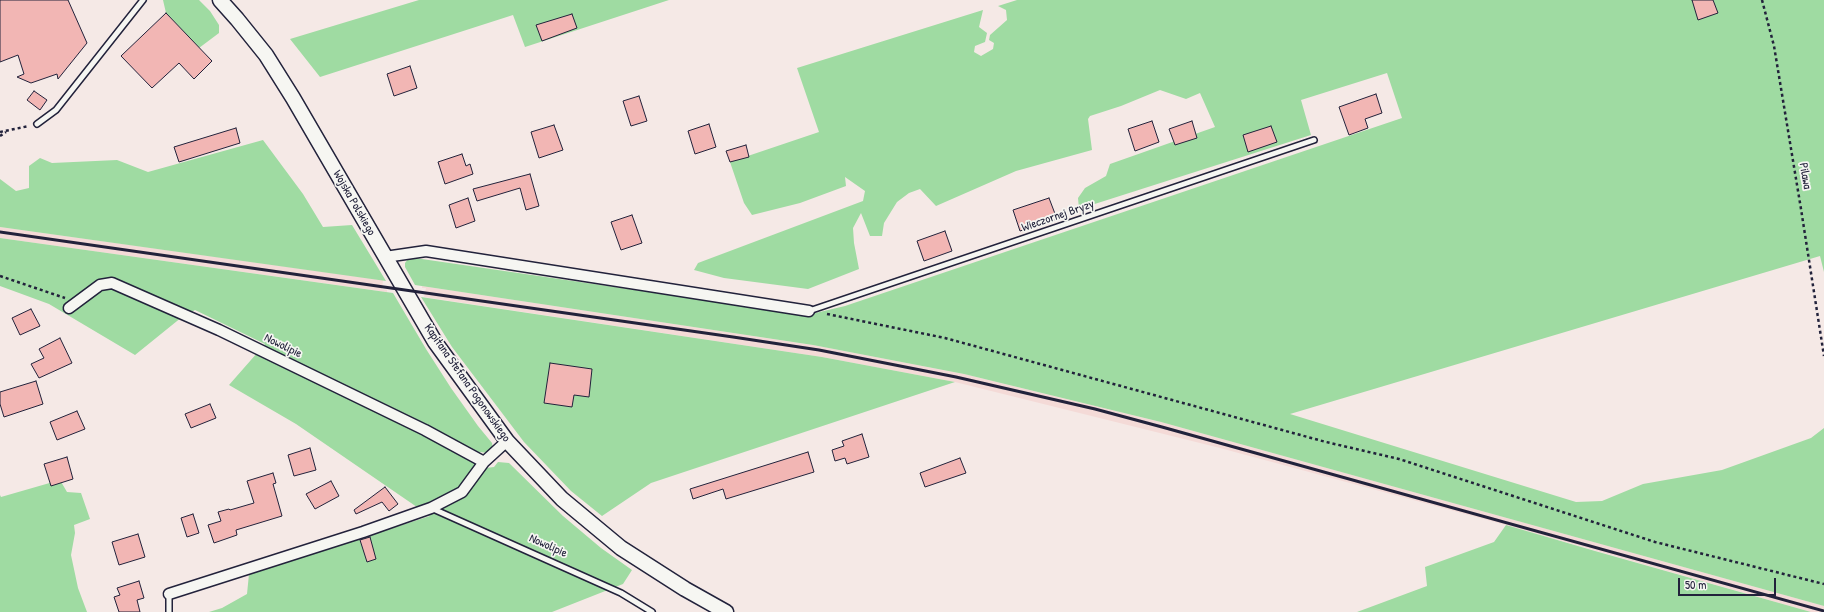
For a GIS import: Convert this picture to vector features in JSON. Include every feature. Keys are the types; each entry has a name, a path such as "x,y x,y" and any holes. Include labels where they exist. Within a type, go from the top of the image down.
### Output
{"main road":[{"name":"Wojska Polskiego","path":"220,0 266,55 293,98 385,257"},
{"name":"Kapitana Stefana Pogonowskiego","path":"385,257 435,342 507,441 562,500 620,548 685,590 726,612"}],"street":[{"path":"385,257 426,251 809,310"},
{"name":"Nowolipie","path":"69,308 100,284 112,283 219,330 425,430 484,462"},
{"path":"169,594 363,532 431,508 462,492 484,462 507,441"}],"lane":[{"path":"37,124 56,110 143,0"},
{"name":"Wieczornej Bryzy","path":"809,310 1314,140"},
{"name":"Nowolipie","path":"431,508 621,593 652,612"},
{"path":"169,594 169,612"}],"path":[{"name":"Pilawa","path":"1762,0 1774,46 1802,208 1824,356"},
{"path":"0,132 6,132 37,124"},
{"path":"0,136 6,132"},
{"path":"0,276 59,297 79,300"},
{"path":"809,310 945,338 1326,442 1399,459 1655,542 1824,584"}],"shaded area":[{"path":"0,227 383,280 382,289 387,290 387,292 0,238"},
{"path":"422,286 813,345 964,374 1161,422 1824,606 1824,612 1811,612 1506,525 1220,448 955,382 822,357 424,297 426,288 422,288"}],"green space":[{"path":"163,0 199,0 210,11 219,25 219,33 199,48 166,13"},
{"path":"419,0 669,0 525,47 513,15 320,77 290,39"},
{"path":"1017,0 1824,0 1824,272 1820,256 1290,414 1576,502 1602,501 1643,484 1722,470 1811,438 1824,428 1824,606 1161,422 964,374 813,345 415,285 405,267 405,263 408,259 415,258 807,315 845,306 1402,118 1387,73 1301,100 1311,135 1079,209 1078,198 1085,188 1106,176 1110,164 1215,127 1200,93 1186,99 1160,90 1121,106 1090,116 1088,119 1092,150 1016,171 936,206 920,189 909,193 897,202 884,223 882,236 870,236 861,213 853,228 859,269 808,289 724,278 694,270 698,263 863,201 865,191 845,177 846,186 800,203 752,215 744,203 730,162 819,132 797,68 983,10 979,27 987,33 985,42 975,46 974,52 981,56 993,49 994,43 989,40 990,35 1007,20 1006,10 998,6"},
{"path":"263,140 303,194 323,227 352,225 386,281 0,227 0,179 16,191 29,188 29,166 40,158 52,163 117,160 148,172"},
{"path":"0,238 393,293 451,388 492,443 493,450 488,453 480,452 472,461 477,465 486,468 494,467 498,462 509,463 563,516 601,548 632,570 623,584 552,612 209,612 222,608 247,594 249,574 430,516 296,424 229,385 265,344 195,310 182,317 135,355 49,304 0,286"},
{"path":"421,297 822,357 955,382 651,483 602,516 571,491 524,442 452,347"},
{"path":"60,480 67,492 81,493 90,519 74,525 75,533 71,555 78,588 87,612 0,612 0,495 1,497"},
{"path":"1506,525 1811,612 1357,612 1427,586 1425,567 1494,542"}],"building":[{"path":"0,0 68,0 87,43 58,79 57,74 31,83 17,77 24,74 18,55 0,62"},
{"path":"1692,0 1713,0 1718,13 1698,20"},
{"path":"166,13 212,61 194,79 179,63 152,88 121,56"},
{"path":"572,14 577,28 542,41 536,25"},
{"path":"410,66 417,88 394,96 387,74"},
{"path":"34,91 47,100 40,110 27,100"},
{"path":"1376,94 1382,113 1365,119 1368,128 1349,135 1339,107"},
{"path":"639,96 647,121 631,126 623,101"},
{"path":"1152,121 1159,142 1135,151 1128,129"},
{"path":"1192,121 1197,138 1175,145 1169,129"},
{"path":"709,124 716,147 695,154 688,131"},
{"path":"554,125 563,150 539,158 531,132"},
{"path":"1271,126 1277,142 1248,152 1243,135"},
{"path":"236,128 240,143 179,162 174,147"},
{"path":"746,145 749,157 730,162 726,151"},
{"path":"462,154 466,166 470,164 473,174 445,184 438,162"},
{"path":"530,174 539,206 526,210 520,188 477,201 473,189"},
{"path":"468,198 475,221 456,228 449,205"},
{"path":"1049,198 1057,219 1020,231 1013,210"},
{"path":"632,215 642,243 621,250 611,222"},
{"path":"945,231 952,251 924,261 917,241"},
{"path":"31,309 40,326 20,335 12,318"},
{"path":"60,338 72,363 39,378 31,364 44,358 39,349"},
{"path":"550,363 592,369 589,397 574,395 572,407 544,403"},
{"path":"36,381 43,404 4,417 0,404 0,392"},
{"path":"210,404 216,418 191,428 185,414"},
{"path":"77,411 85,429 57,440 50,422"},
{"path":"862,434 869,457 847,464 845,458 835,461 832,450 844,446 842,441"},
{"path":"310,448 316,470 294,476 288,455"},
{"path":"808,452 814,472 726,499 723,489 693,499 690,489"},
{"path":"67,457 73,479 51,486 44,464"},
{"path":"960,458 966,473 925,487 920,473"},
{"path":"273,473 276,483 273,484 282,516 236,530 237,535 214,543 208,525 221,521 218,512 254,503 247,481"},
{"path":"331,481 339,496 315,509 306,494"},
{"path":"385,487 398,504 389,511 382,502 356,514 354,510"},
{"path":"193,514 199,533 187,537 181,518"},
{"path":"138,534 145,557 119,565 112,542"},
{"path":"370,537 376,559 367,562 360,540"},
{"path":"139,581 144,598 137,600 140,612 119,612 114,597 120,595 117,588"}],"railway":[{"path":"0,232 819,350 956,377 1095,409 1162,427 1824,611"}]}
